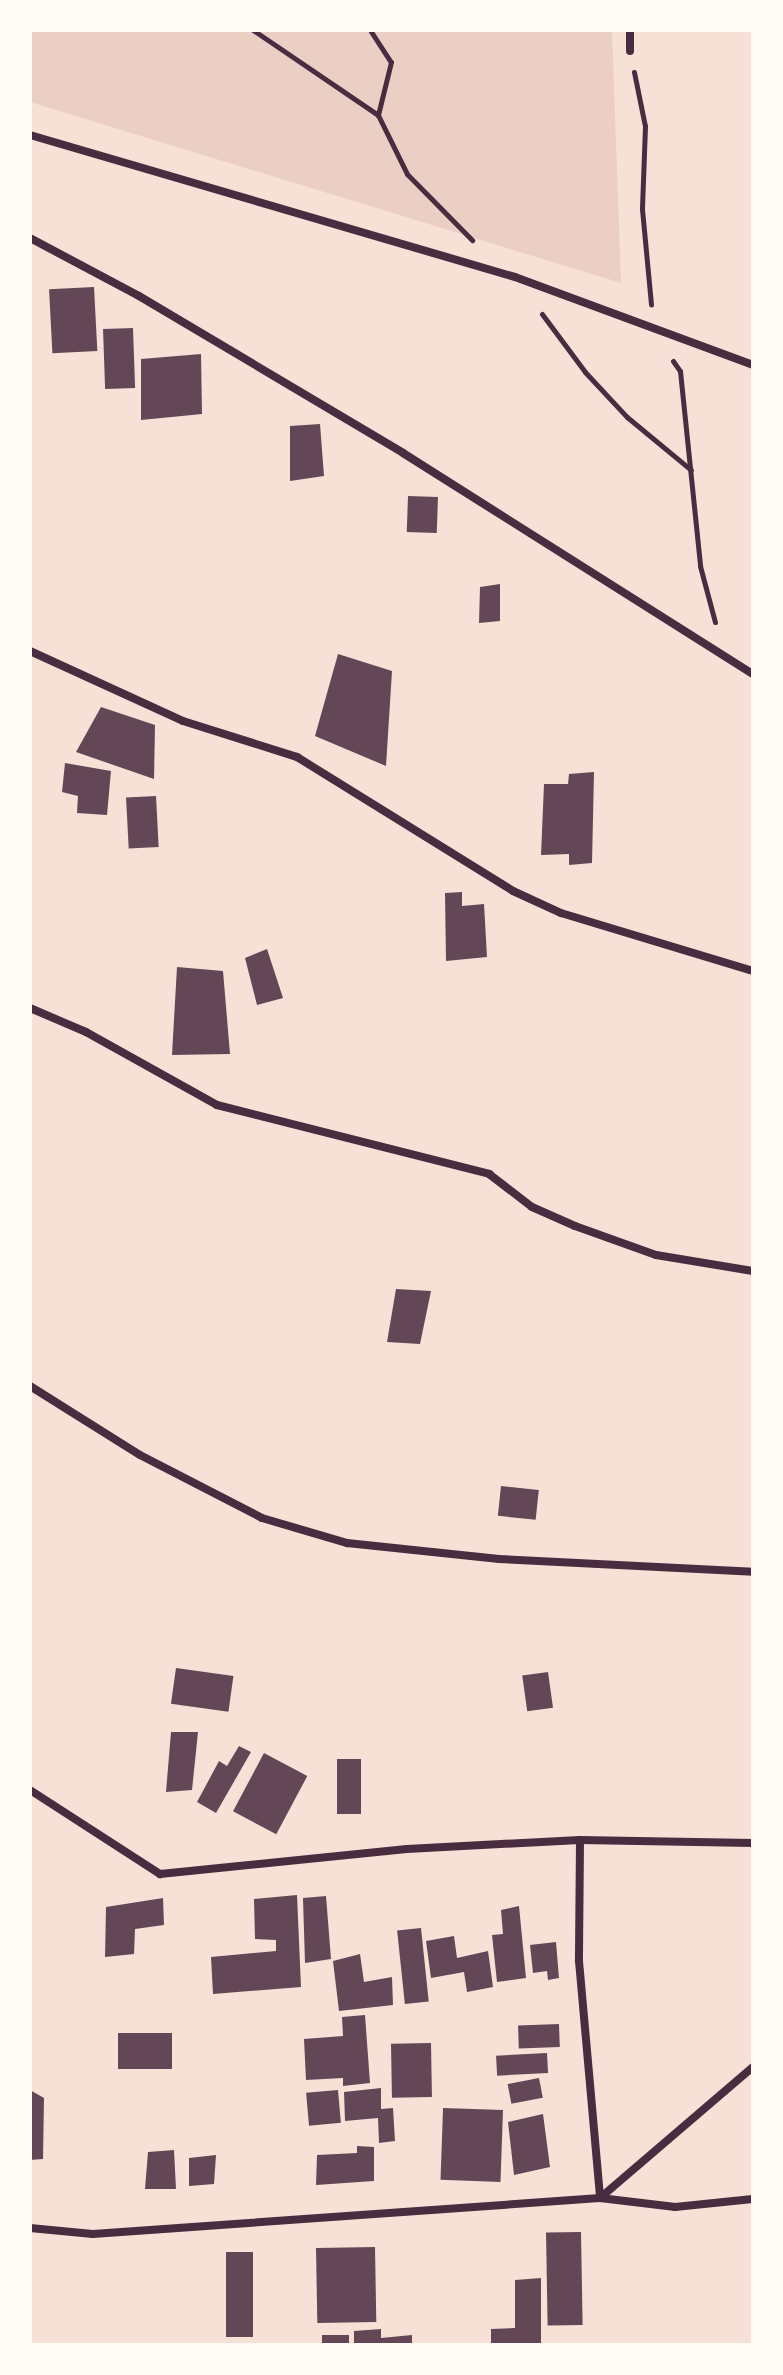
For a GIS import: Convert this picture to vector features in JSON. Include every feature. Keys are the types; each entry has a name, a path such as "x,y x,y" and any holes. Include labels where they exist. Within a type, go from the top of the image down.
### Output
{"street":[{"path":"630,30 630,51"},
{"path":"30,135 515,277 753,365"},
{"path":"30,238 139,296 403,453 753,674"},
{"path":"30,651 183,721 297,757 513,891 561,913 753,971"},
{"path":"30,1008 86,1032 217,1105 489,1174 532,1207 575,1226 656,1255 753,1271"},
{"path":"30,1386 140,1455 262,1518 347,1543 499,1559 753,1572"},
{"path":"30,1790 160,1874 407,1849 580,1840 753,1843"},
{"path":"580,1840 579,1961 600,2198"},
{"path":"600,2198 753,2067"},
{"path":"30,2228 93,2234 600,2198 675,2207 753,2199"}],"path":[{"path":"253,30 378,115"},
{"path":"630,51 645,126 642,209 654,329 680,371 700,566 723,654"}],"shaded area":[{"path":"30,30 612,30 621,283 30,102"}],"building":[{"path":"94,287 97,351 52,353 49,289"},
{"path":"133,328 135,388 105,389 103,329"},
{"path":"201,354 202,414 141,420 141,359"},
{"path":"320,424 324,476 290,481 290,426"},
{"path":"408,496 438,497 437,533 407,532"},
{"path":"500,584 500,621 479,623 480,587"},
{"path":"338,654 392,671 386,766 315,736"},
{"path":"101,707 155,725 154,779 76,752"},
{"path":"65,763 111,771 107,815 77,813 78,796 62,792"},
{"path":"594,772 592,863 569,865 569,854 541,855 544,784 568,784 569,774"},
{"path":"156,796 159,847 129,849 126,798"},
{"path":"462,892 462,906 484,904 487,957 446,961 445,893"},
{"path":"267,949 283,998 257,1005 245,958"},
{"path":"177,967 223,971 230,1054 172,1055"},
{"path":"396,1289 431,1291 420,1344 387,1342"},
{"path":"501,1486 539,1490 536,1520 498,1516"},
{"path":"176,1668 233,1676 228,1712 171,1704"},
{"path":"548,1672 553,1708 527,1711 522,1676"},
{"path":"171,1732 198,1732 192,1790 166,1792"},
{"path":"239,1746 251,1752 216,1813 197,1802 219,1761 227,1766"},
{"path":"264,1753 307,1776 276,1834 233,1811"},
{"path":"337,1759 361,1759 361,1814 337,1814"},
{"path":"297,1895 301,1987 213,1994 211,1957 276,1951 276,1940 255,1939 254,1899"},
{"path":"326,1896 331,1959 305,1963 303,1898"},
{"path":"163,1898 164,1925 135,1929 134,1954 105,1957 106,1907"},
{"path":"519,1906 526,1978 497,1982 492,1935 503,1934 501,1910"},
{"path":"421,1928 429,2002 405,2004 397,1931"},
{"path":"454,1936 457,1958 488,1951 493,1987 467,1992 464,1972 431,1978 426,1941"},
{"path":"556,1942 559,1978 548,1980 547,1971 533,1973 530,1945"},
{"path":"360,1954 364,1982 392,1977 393,2005 339,2011 333,1961"},
{"path":"365,2015 370,2083 343,2086 343,2078 306,2080 304,2039 343,2036 342,2017"},
{"path":"559,2024 560,2047 519,2048 518,2025"},
{"path":"118,2033 172,2033 172,2069 118,2069"},
{"path":"431,2043 432,2097 392,2098 391,2044"},
{"path":"547,2053 548,2073 497,2076 496,2056"},
{"path":"539,2078 543,2098 511,2104 508,2084"},
{"path":"381,2088 381,2109 393,2108 395,2141 379,2143 378,2118 345,2121 344,2092"},
{"path":"30,2090 44,2098 43,2159 30,2160"},
{"path":"338,2090 341,2123 309,2126 306,2093"},
{"path":"443,2108 503,2110 500,2182 441,2180"},
{"path":"543,2114 550,2167 514,2175 508,2122"},
{"path":"357,2146 374,2147 374,2181 316,2185 317,2155 357,2153"},
{"path":"174,2150 176,2189 145,2189 148,2152"},
{"path":"216,2155 214,2184 189,2186 189,2158"},
{"path":"581,2232 583,2325 548,2326 546,2233"},
{"path":"375,2247 376,2322 317,2323 316,2248"},
{"path":"226,2252 253,2252 253,2337 226,2337"},
{"path":"541,2278 541,2345 491,2345 491,2329 515,2328 515,2280"},
{"path":"381,2329 381,2338 412,2335 412,2345 354,2345 354,2331"},
{"path":"322,2335 349,2335 349,2345 322,2345"}]}
